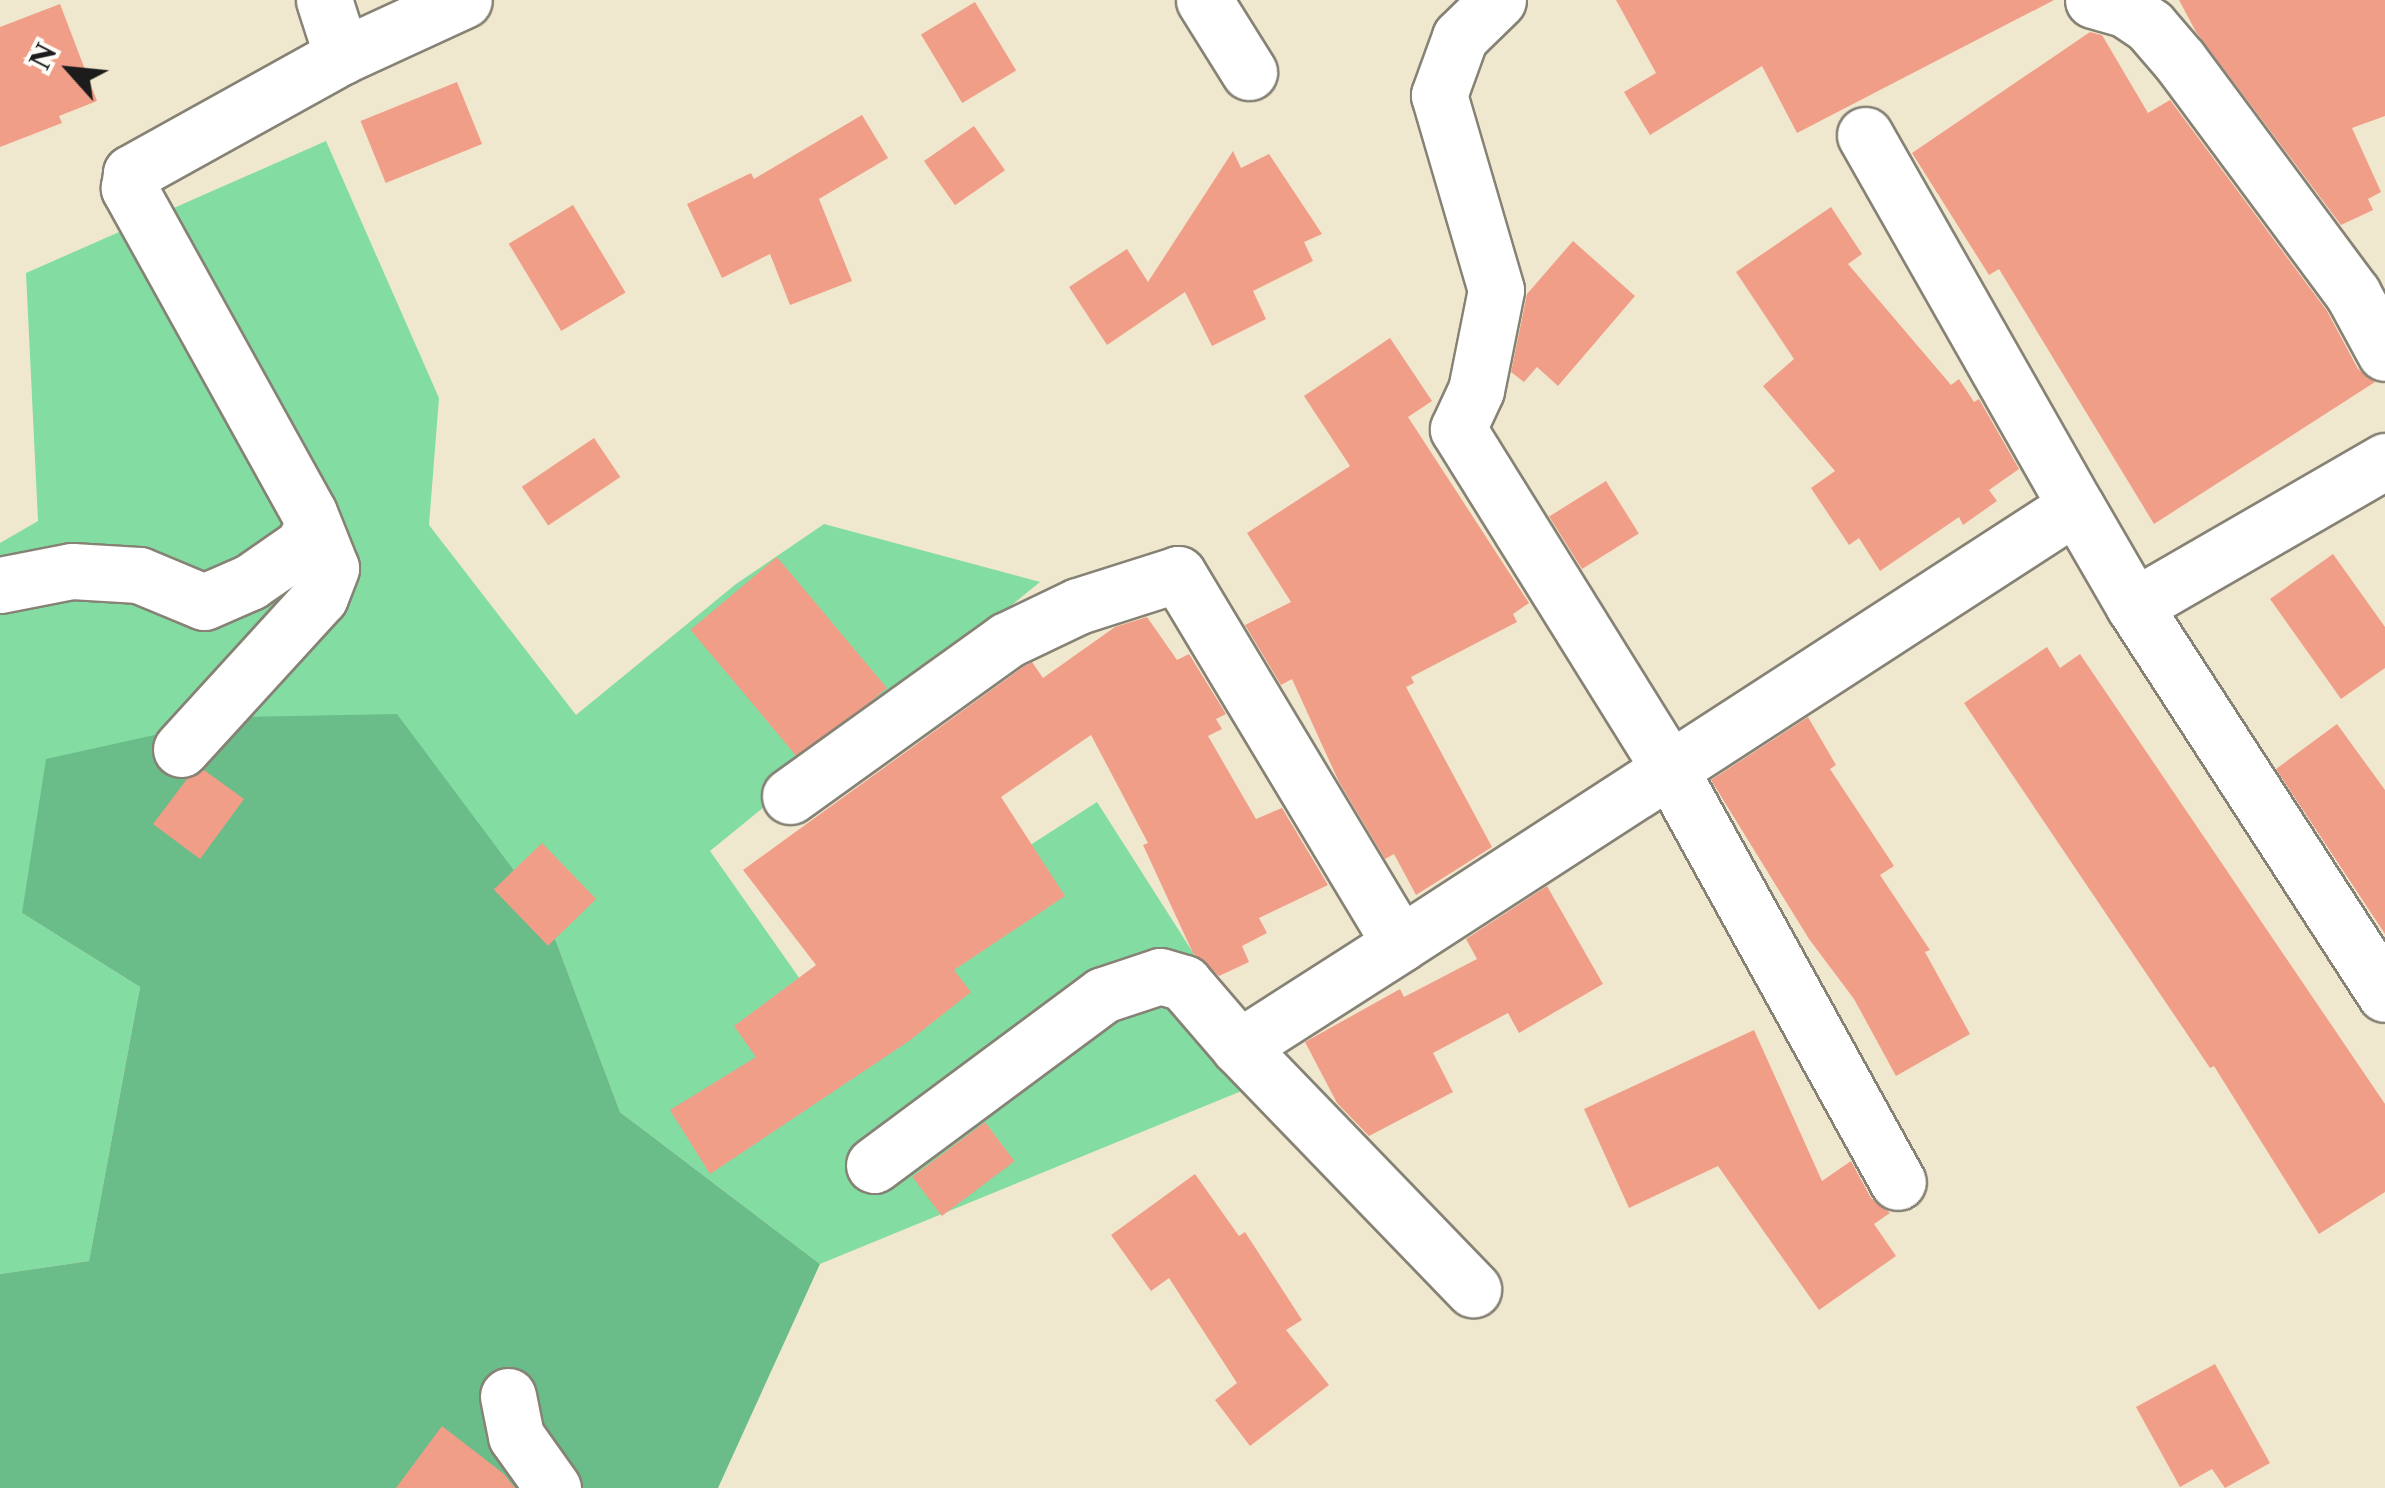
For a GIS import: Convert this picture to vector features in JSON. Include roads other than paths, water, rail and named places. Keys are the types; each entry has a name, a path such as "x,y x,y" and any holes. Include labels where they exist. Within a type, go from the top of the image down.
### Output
{"street":[{"path":"324,0 342,56"},
{"path":"181,749 329,583 332,568 128,182 142,162 342,56 464,0"},
{"path":"1204,0 1249,72"},
{"path":"1498,0 1460,37 1439,95 1496,290 1476,390 1458,430 1672,773 1898,1182"},
{"path":"2093,0 2125,9 2150,26 2180,61 2353,294 2385,354"},
{"path":"1865,135 2134,606 2385,994"},
{"path":"2134,606 2385,461"},
{"path":"1239,1047 1672,773 2076,506"},
{"path":"0,584 72,572 140,575 204,602 289,555 313,526"},
{"path":"790,796 1007,640 1078,606 1178,574 1400,944"},
{"path":"874,1165 1104,994 1160,976 1184,983 1239,1047 1473,1289"},
{"path":"508,1396 516,1436 553,1488"}]}
